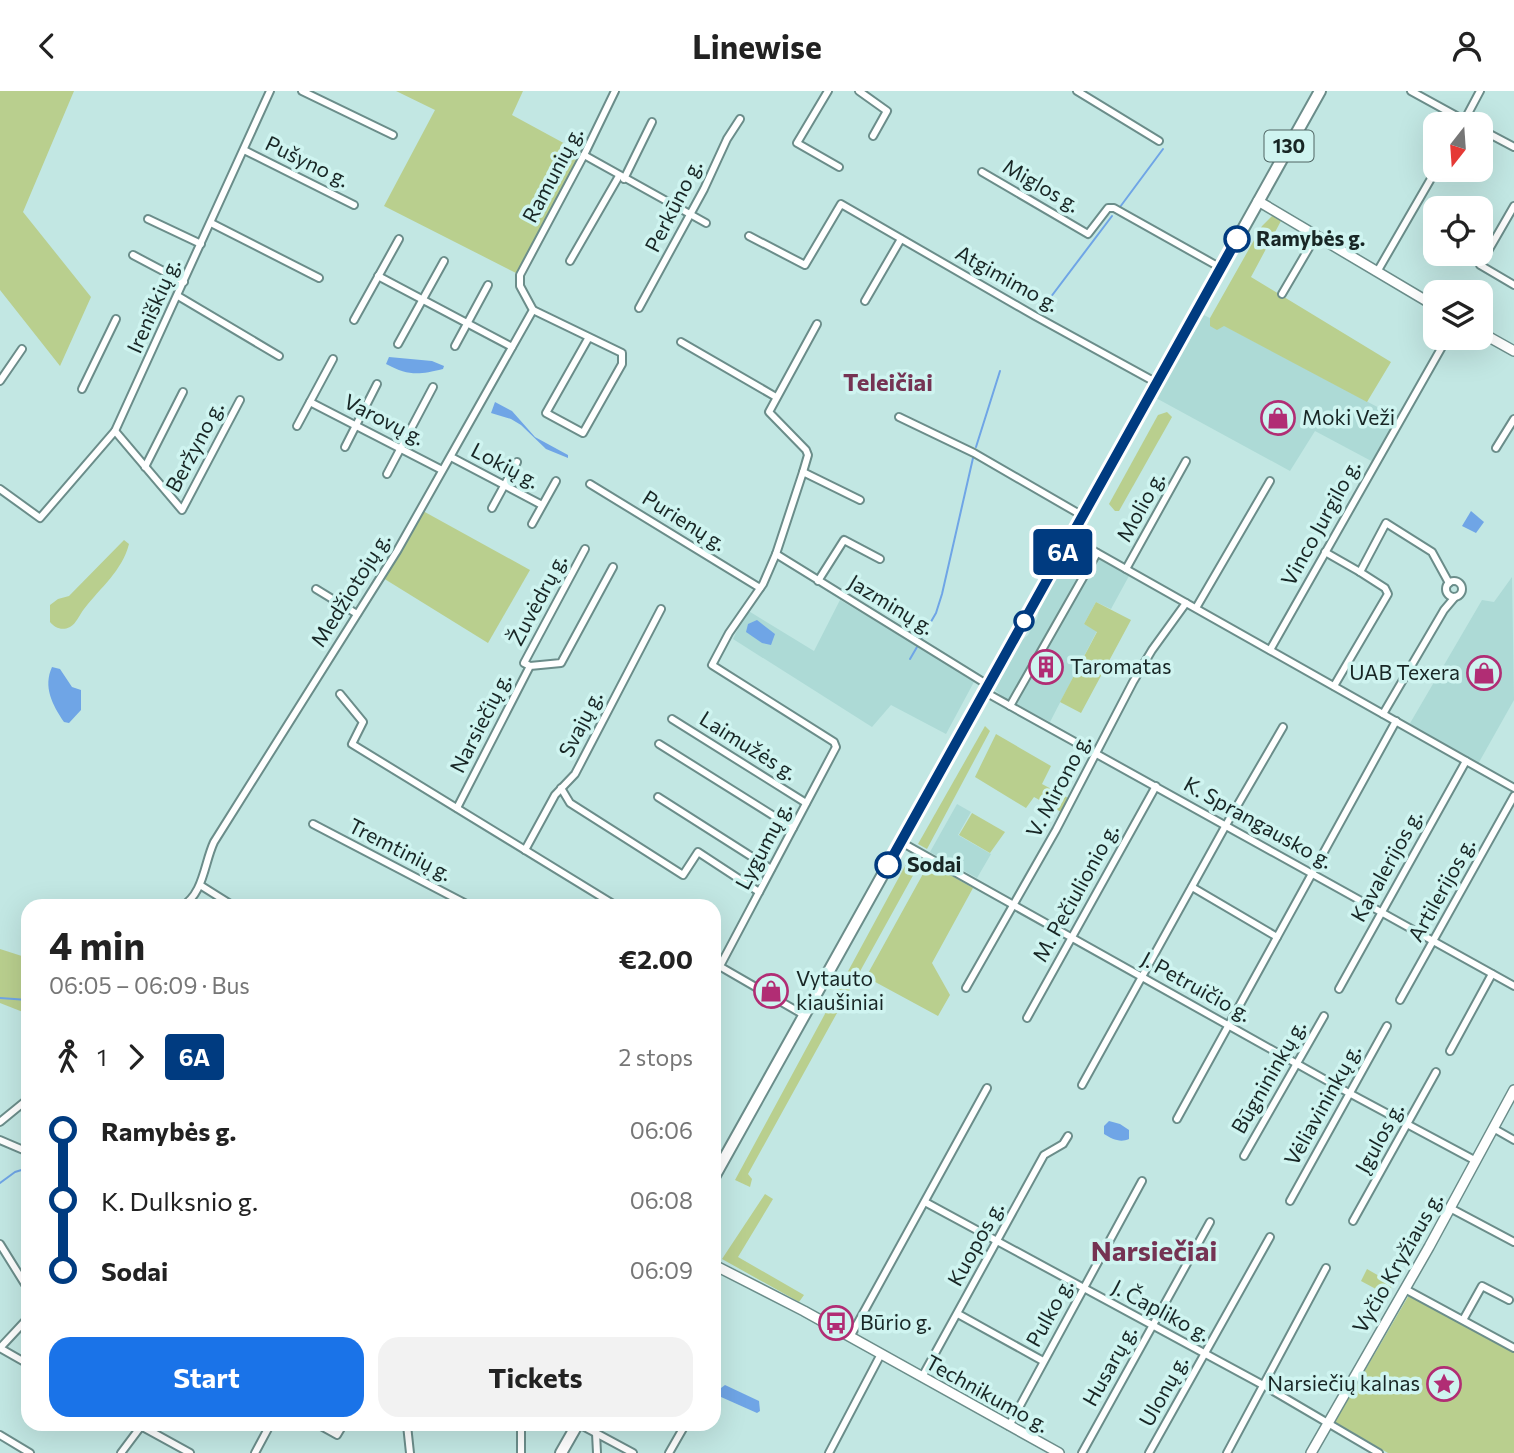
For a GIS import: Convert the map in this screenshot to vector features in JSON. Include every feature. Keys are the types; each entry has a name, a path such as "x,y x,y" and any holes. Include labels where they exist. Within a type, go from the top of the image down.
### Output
{"main road":[{"name":"130","path":"721,1161 1320,91"},
{"path":"561,1453 575,1431"}],"street":[{"name":"Ireniškių g.","path":"0,489 40,518 115,431 270,91"},
{"path":"302,91 393,135"},
{"name":"Ramunių g.","path":"533,310 520,286 520,275 615,91"},
{"path":"828,91 797,143 839,167"},
{"path":"859,91 887,111 873,136"},
{"path":"1077,91 1159,141"},
{"path":"1092,100 1094,91"},
{"path":"1411,91 1447,112"},
{"path":"1471,112 1480,91"},
{"name":"Perkūno g.","path":"639,309 740,119"},
{"path":"570,261 652,123"},
{"path":"1493,136 1514,147"},
{"name":"Pušyno g.","path":"244,150 354,205"},
{"path":"584,155 706,223"},
{"name":"Miglos g.","path":"982,172 1088,234 1108,208 1114,208 1221,268"},
{"path":"1377,272 1429,182"},
{"path":"1258,201 1423,299"},
{"name":"Atgimimo g.","path":"749,236 805,265 841,204 1157,383"},
{"path":"1514,206 1480,265 1514,285"},
{"path":"148,219 201,244"},
{"path":"211,223 319,278"},
{"path":"1282,294 1316,236"},
{"path":"866,301 901,239"},
{"path":"354,320 399,240"},
{"path":"133,255 184,282"},
{"path":"398,344 444,261"},
{"path":"378,277 512,347"},
{"path":"455,346 488,285"},
{"path":"178,296 279,356"},
{"path":"533,310 589,337 622,353 623,358 583,433 546,413 589,337"},
{"name":"Medžiotojų g.","path":"200,885 214,842 397,551 533,310"},
{"path":"82,389 116,319"},
{"path":"760,588 776,554 808,455 769,412 817,324"},
{"path":"1493,339 1514,351"},
{"path":"681,342 776,397"},
{"path":"0,381 22,349"},
{"name":"Vinco Jurgilo g.","path":"1270,650 1440,350"},
{"path":"298,426 333,359"},
{"path":"345,447 377,384"},
{"path":"387,474 433,387"},
{"path":"115,431 145,467 183,393"},
{"name":"Beržyno g.","path":"145,467 181,510 240,400"},
{"name":"Varovų g.","path":"310,402 442,470"},
{"path":"899,417 974,453 1083,516"},
{"path":"1496,448 1514,419"},
{"name":"Lokių g.","path":"451,457 542,506"},
{"name":"Molio g.","path":"1126,569 1186,461"},
{"path":"492,508 517,462"},
{"path":"803,472 860,500"},
{"path":"532,524 556,481"},
{"path":"1196,608 1270,481"},
{"name":"Purienų g.","path":"590,484 760,588"},
{"path":"1360,572 1386,523 1432,552 1448,583 1444,610"},
{"path":"1071,538 1514,788"},
{"path":"818,581 844,540 880,559"},
{"name":"Žuvėdrų g.","path":"530,666 524,663 585,548"},
{"path":"1010,706 1097,552"},
{"path":"1325,552 1385,588 1388,594 1334,686"},
{"name":"Jazminų g.","path":"776,554 987,688"},
{"name":"Narsiečių g.","path":"457,808 530,666 561,663 613,568"},
{"path":"1383,714 1444,610 1461,593 1461,586 1456,581 1448,583"},
{"name":"Lygumų g.","path":"721,958 760,892 836,747 834,742 712,665 729,633 760,588"},
{"path":"316,589 357,614"},
{"path":"1447,593 1455,597"},
{"name":"V. Mirono g.","path":"966,988 1152,650 1186,603"},
{"name":"Svajų g.","path":"525,851 555,795 575,774 661,609"},
{"name":"K. Sprangausko g.","path":"987,688 1010,706 1514,986"},
{"name":"Narsiečių g.","path":"340,694 363,722 352,744 605,899"},
{"name":"Laimužės g.","path":"672,719 806,803"},
{"path":"1177,1119 1396,721"},
{"path":"1082,1085 1140,977 1283,727"},
{"path":"659,744 793,828"},
{"name":"Kavalerijos g.","path":"1339,989 1466,761"},
{"name":"M. Pečiulionio g.","path":"1027,1018 1156,786"},
{"path":"561,788 570,803 682,875 698,852 760,892"},
{"name":"Artilerijos g.","path":"1400,1000 1514,796"},
{"path":"658,797 771,869"},
{"name":"Tremtinių g.","path":"313,824 457,899"},
{"name":"J. Petruičio g.","path":"901,842 1349,1093 1476,1161"},
{"path":"190,899 200,885 222,899"},
{"path":"1192,887 1277,937"},
{"path":"721,967 804,1016"},
{"path":"1450,1051 1492,974"},
{"name":"Būgnininkų g.","path":"1244,1156 1324,1016"},
{"name":"Vėliavininkų g.","path":"1290,1201 1387,1026"},
{"name":"Įgulos g.","path":"1353,1221 1436,1072"},
{"path":"850,1337 987,1088"},
{"name":"Vyčio Kryžiaus g.","path":"1311,1453 1514,1090"},
{"path":"0,1122 21,1105"},
{"path":"1493,1128 1514,1140"},
{"name":"Kuopos g.","path":"922,1377 1044,1155 1063,1144 1068,1136"},
{"path":"0,1140 21,1150"},
{"name":"Pulko g.","path":"1009,1426 1142,1181"},
{"name":"J. Čapliko g.","path":"925,1202 1083,1290 1263,1385 1379,1453"},
{"path":"1450,1208 1514,1243"},
{"name":"Husarų g.","path":"1082,1453 1210,1222"},
{"name":"Ulonų g.","path":"1149,1453 1270,1237"},
{"path":"0,1244 21,1278"},
{"path":"1227,1453 1326,1268"},
{"name":"Technikumo g.","path":"721,1269 1059,1453"},
{"path":"1463,1319 1482,1286 1509,1300"},
{"path":"1405,1289 1514,1348"},
{"path":"958,1314 1043,1361"},
{"path":"21,1326 0,1348 21,1360"},
{"path":"829,1453 881,1354"},
{"path":"121,1453 137,1431"},
{"path":"152,1431 190,1453"},
{"path":"255,1453 267,1431"},
{"path":"408,1431 410,1453"},
{"path":"521,1431 521,1453"},
{"path":"592,1431 633,1453"},
{"path":"669,1453 682,1431"},
{"path":"596,1433 594,1439 597,1453"},
{"path":"0,1434 30,1453"}],"shaded area":[{"path":"1204,315 1400,419 1375,463 1315,431 1290,471 1156,398"},
{"path":"1075,545 1129,576 1111,609 1096,602 1084,624 1097,631 1050,722 1005,699 995,690 1020,642 1028,635 1037,619 1039,609"},
{"path":"1512,577 1514,700 1478,764 1409,725 1482,600 1494,602"},
{"path":"840,600 975,680 946,734 891,705 872,727 733,639 747,610 814,651"},
{"path":"957,804 971,812 958,835 991,854 977,878 930,852"}],"green space":[{"path":"0,91 74,91 23,212 91,297 60,366 0,290"},
{"path":"396,91 523,91 512,115 582,153 518,274 384,206 435,110"},
{"path":"1273,215 1282,219 1251,277 1391,362 1367,402 1224,326 1217,330 1210,326 1210,318 1262,226"},
{"path":"1167,412 1172,417 1119,511 1115,511 1109,504 1158,415"},
{"path":"423,511 530,570 488,643 383,578"},
{"path":"124,540 129,544 126,554 74,624 64,629 52,624 50,605 69,596"},
{"path":"1096,602 1131,620 1081,713 1060,702 1097,632 1084,624"},
{"path":"985,726 990,731 927,849 918,844"},
{"path":"996,734 1051,766 1042,784 1070,799 1061,812 1034,797 1026,808 975,777"},
{"path":"972,813 1005,832 990,853 959,835"},
{"path":"911,855 921,861 748,1174 752,1179 750,1187 735,1180"},
{"path":"929,863 973,888 932,963 950,995 938,1016 866,977"},
{"path":"0,949 21,956 21,1011 0,1003"},
{"path":"765,1194 773,1199 738,1257 804,1295 799,1302 722,1259"},
{"path":"1367,1269 1393,1284 1387,1295 1361,1281"},
{"path":"1409,1295 1514,1352 1514,1453 1388,1453 1335,1422"}],"water":[{"path":"389,357 432,361 444,366 443,369 427,372 401,371 386,364"},
{"path":"495,402 512,411 535,437 568,455 568,458 546,449 511,419 491,413"},
{"path":"1471,511 1484,522 1476,533 1462,526"},
{"path":"757,620 775,634 771,645 762,643 746,632 748,624"},
{"path":"52,667 60,669 72,687 81,690 81,710 69,723 64,722 50,695 48,681"},
{"path":"1109,1121 1129,1130 1129,1139 1116,1140 1104,1134 1104,1126"},
{"path":"725,1385 759,1401 760,1411 757,1413 721,1397 721,1388"}],"waterway":[{"path":"1120,207 1163,149"},
{"path":"1041,310 1112,216"},
{"path":"976,447 1000,371"},
{"path":"921,639 936,613 942,594 973,458"},
{"path":"910,659 917,647"},
{"path":"0,998 21,1000"},
{"path":"0,1183 21,1170"}],"bus line":[{"name":"6A","path":"888,865 1237,239"}],"place":[{"name":"Ramybės g.","path":"1237,239"},
{"name":"Moki Veži","path":"1278,418"},
{"name":"Taromatas","path":"1046,667"},
{"name":"UAB Texera","path":"1484,673"},
{"name":"Sodai","path":"888,865"},
{"name":"Vytauto kiaušiniai","path":"771,991"},
{"name":"Būrio g.","path":"836,1323"},
{"name":"Narsiečių kalnas","path":"1444,1384"}],"district":[{"name":"Teleičiai","path":"888,383"},
{"name":"Narsiečiai","path":"1154,1251"}]}
